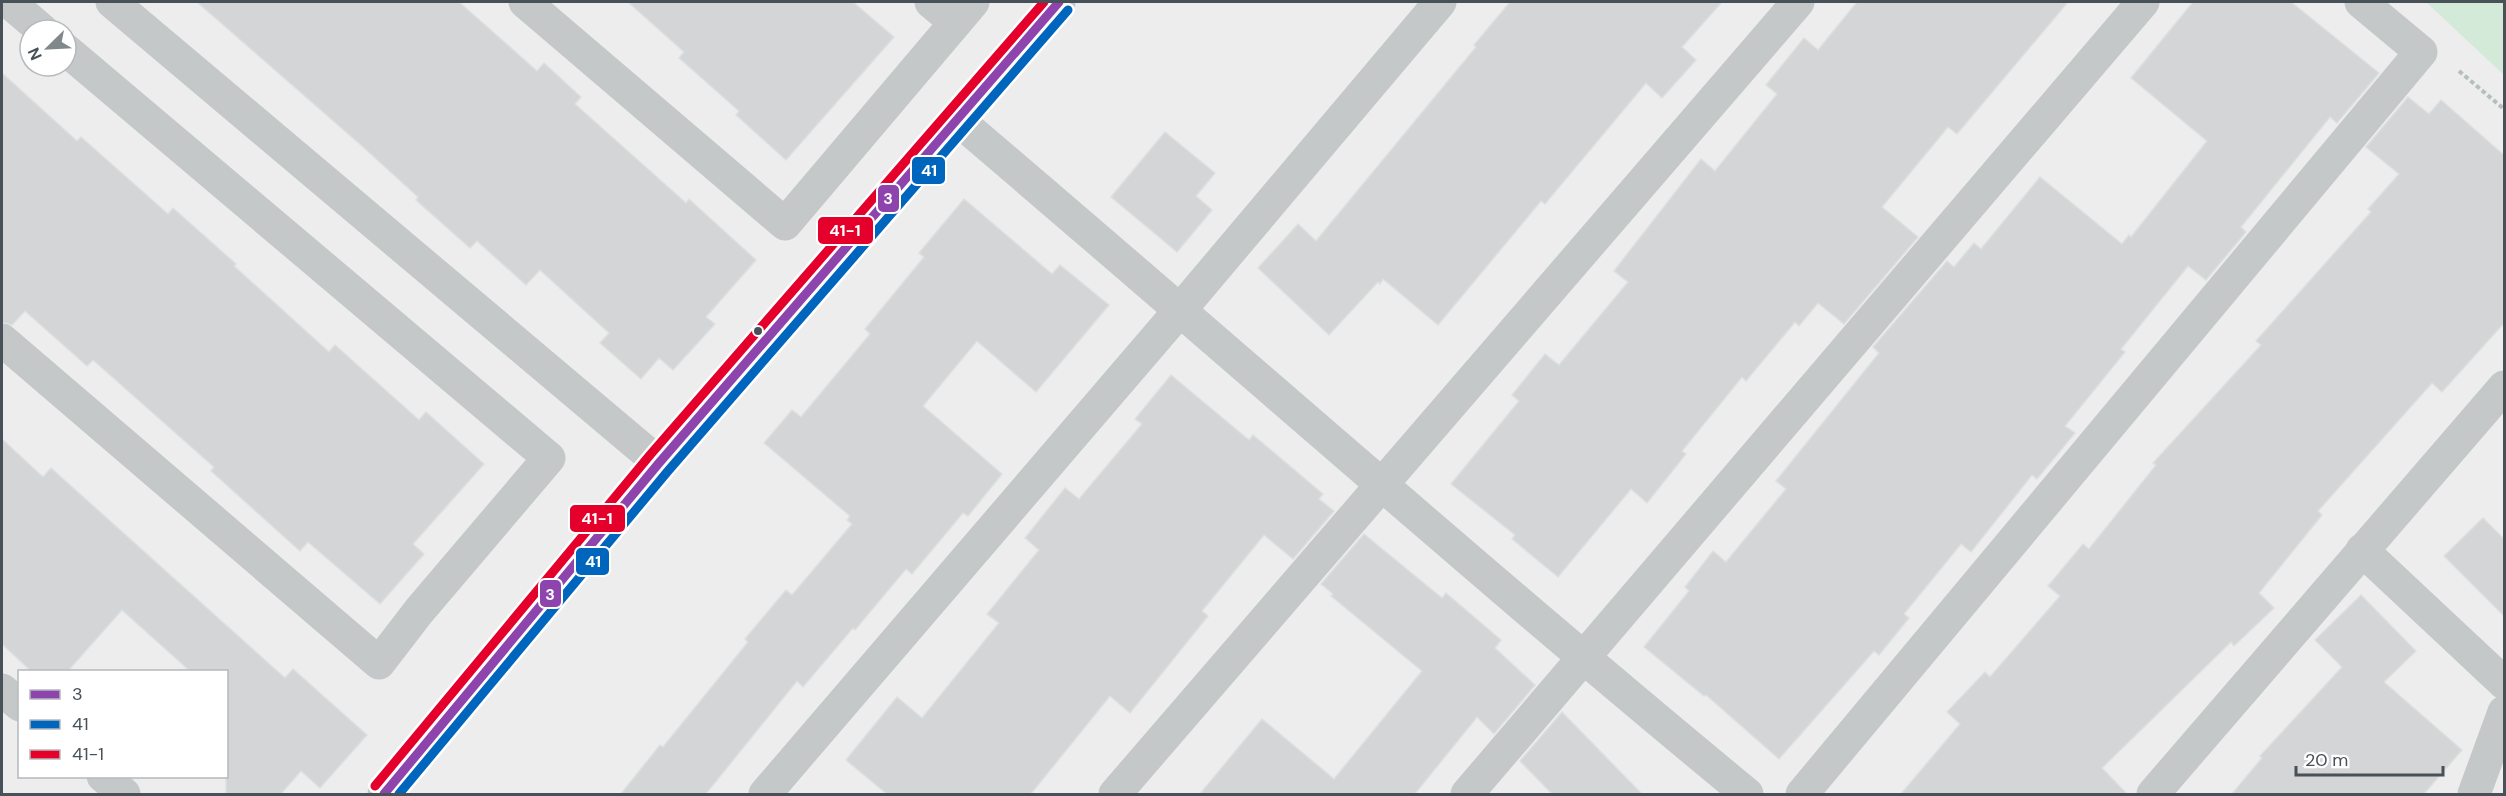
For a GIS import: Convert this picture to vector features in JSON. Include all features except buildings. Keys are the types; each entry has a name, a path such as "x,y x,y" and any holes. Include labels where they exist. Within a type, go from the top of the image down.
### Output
{"street":[{"path":"9,2 28,18"},
{"path":"112,2 659,463"},
{"path":"525,2 785,224 953,8"},
{"path":"384,795 659,463 1059,2"},
{"path":"765,795 1440,2"},
{"path":"1115,795 1798,2"},
{"path":"1467,795 2143,2"},
{"path":"1802,795 2421,52 2361,2"},
{"path":"2,340 379,663 419,611 549,458 78,60"},
{"path":"958,120 1181,309 1382,487 1583,659 1747,795"},
{"path":"2153,795 2505,387"},
{"path":"2362,550 2505,682"},
{"path":"2,690 18,703"},
{"path":"2474,795 2505,712"},
{"path":"104,778 124,795"}],"path":[{"path":"2459,70 2505,109"}],"green space":[{"path":"2426,2 2504,2 2504,75"}],"transit line":[{"name":"41-1","path":"375,786 650,455 1044,2"},
{"name":"3","path":"384,794 659,463 1059,2"},
{"name":"41","path":"399,794 668,471 1068,10"}]}
